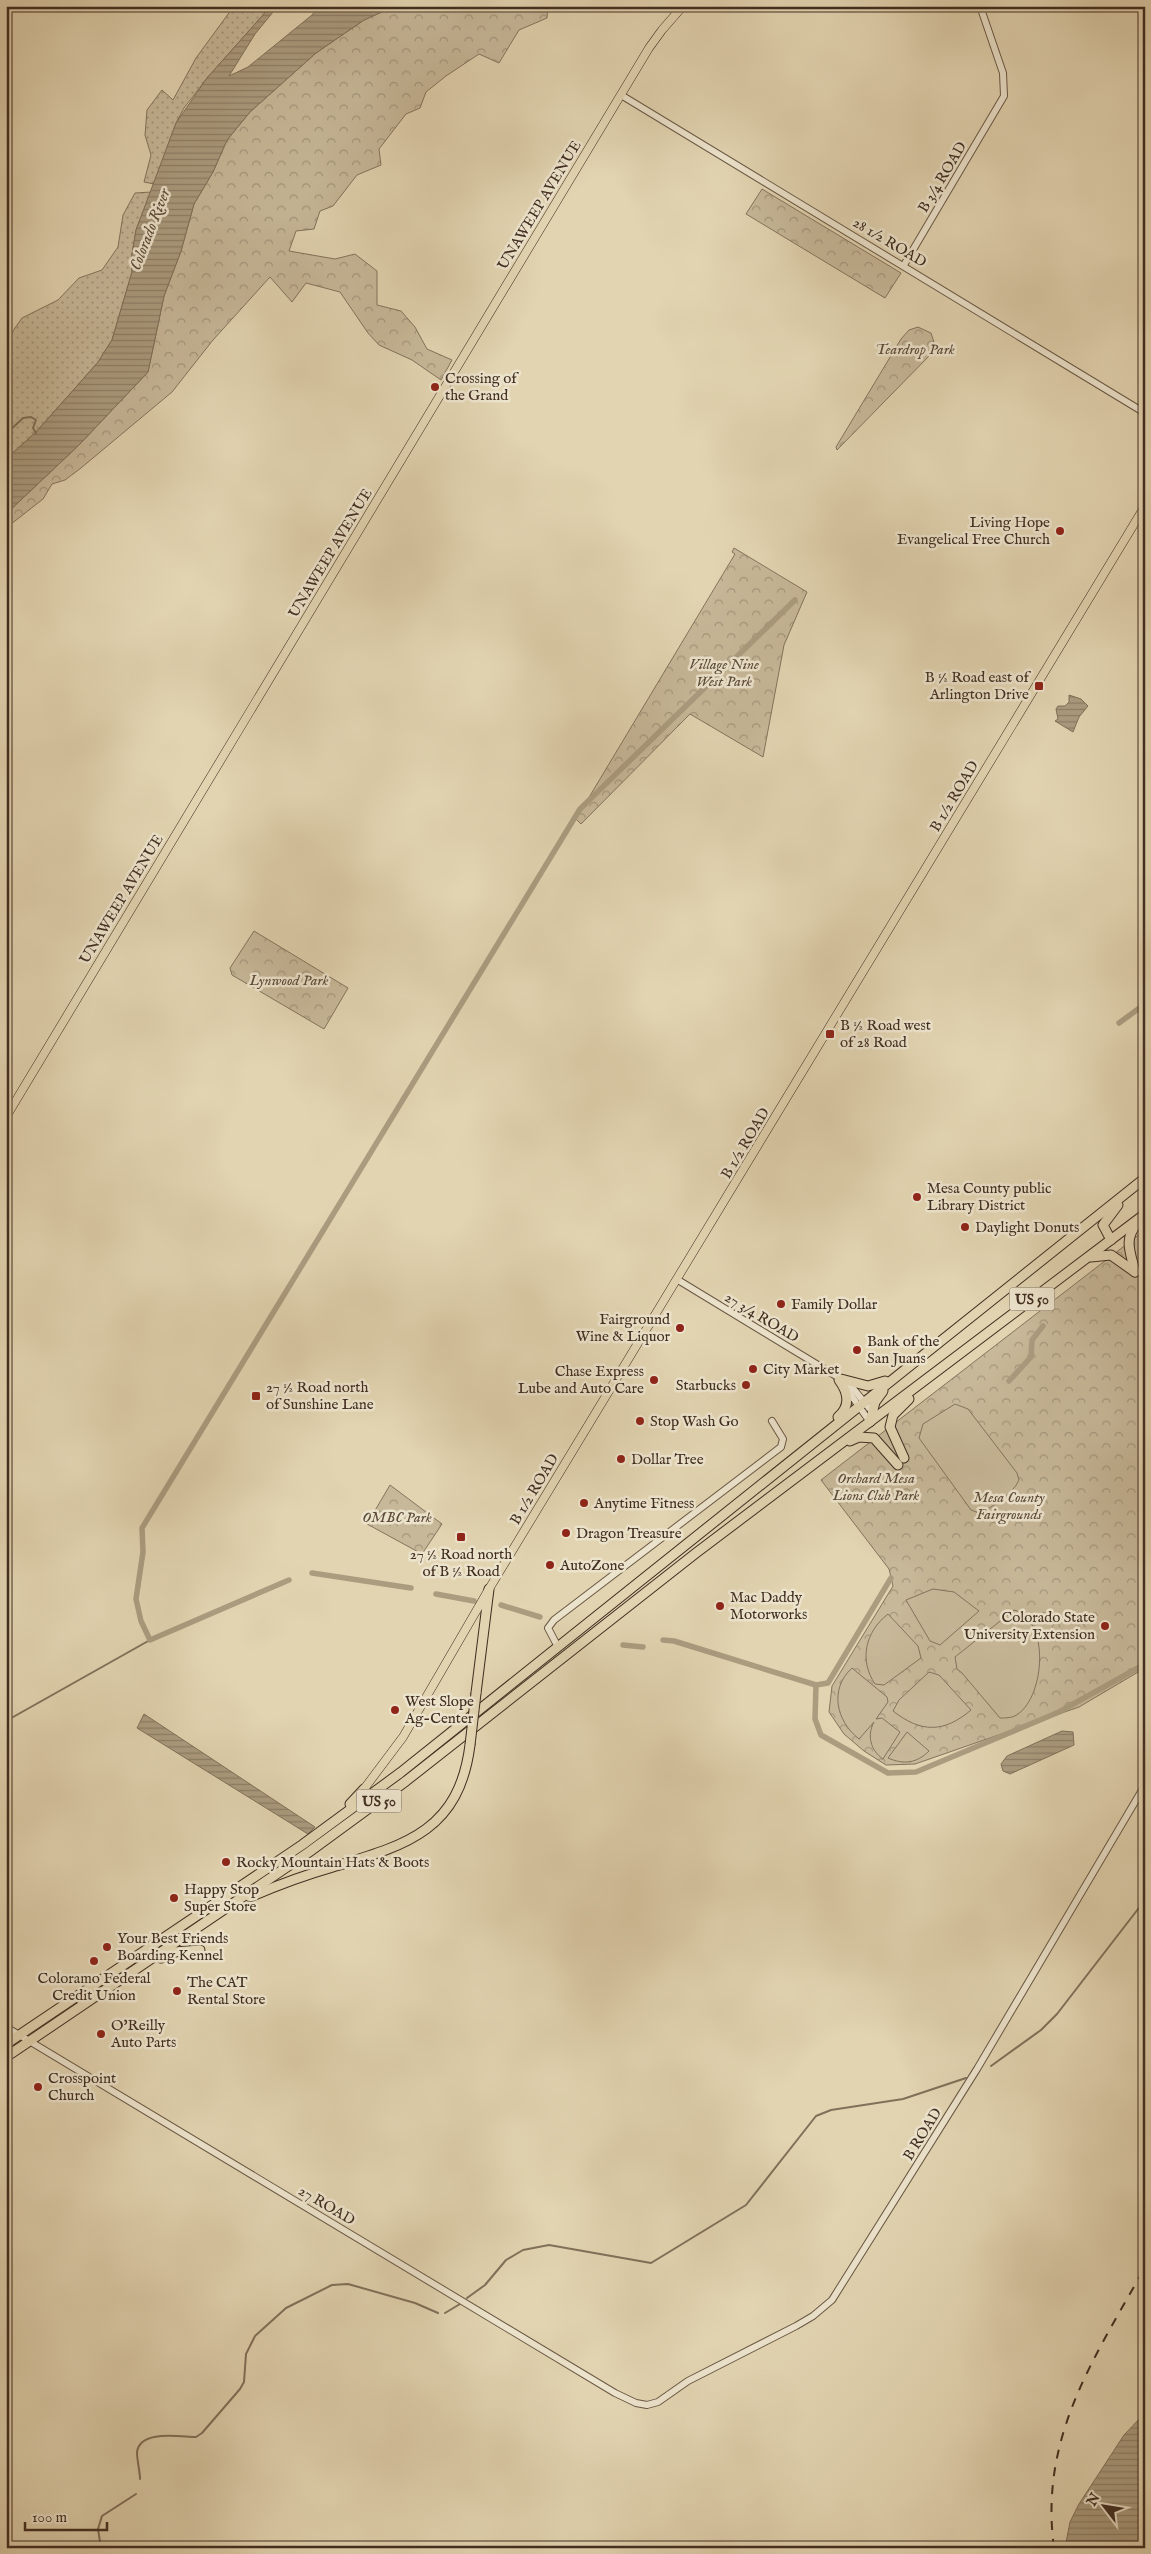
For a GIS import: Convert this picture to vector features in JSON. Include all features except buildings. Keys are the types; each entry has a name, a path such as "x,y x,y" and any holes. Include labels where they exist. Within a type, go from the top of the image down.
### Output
{"highway":[{"name":"US 50","path":"6,2044 302,1845 400,1773 1145,1178"},
{"path":"1111,1240 1103,1229 1105,1221 1136,1185"},
{"name":"US 50","path":"6,2057 309,1852 406,1781 873,1417 1145,1214"},
{"path":"1087,1258 1110,1255 1135,1272 1128,1245 1128,1237 1145,1214"},
{"path":"768,1498 859,1437 869,1437 878,1440 901,1461 890,1427 893,1415 969,1347"},
{"path":"838,1378 868,1386 890,1380"},
{"path":"769,1477 787,1456 844,1412 847,1395 838,1378"},
{"path":"873,1417 877,1398 890,1380"},
{"path":"246,1895 249,1897 300,1877 365,1858 406,1842 436,1822 454,1797 464,1775 470,1744 489,1589"},
{"path":"567,1654 567,1645 584,1626"},
{"path":"550,1668 559,1652 558,1647"},
{"path":"302,1845 364,1790"},
{"path":"185,1936 190,1926 211,1906"},
{"path":"153,1958 170,1941 176,1930"},
{"path":"119,1981 165,1955 174,1952 200,1950"}],"main road":[{"name":"UNAWEEP AVENUE","path":"6,1117 621,95 662,30 683,6"},
{"name":"B 1/2 ROAD","path":"364,1790 403,1737 489,1589 678,1280 1145,506"}],"street":[{"name":"B 3/4 ROAD","path":"904,265 1001,102 1005,88 1003,73 980,6"},
{"name":"28 1/2 ROAD","path":"621,95 1145,413"},
{"name":"27 3/4 ROAD","path":"678,1280 851,1386 861,1403 873,1417"},
{"name":"27 3/4 ROAD","path":"861,1403 873,1417"},
{"path":"558,1647 548,1628 554,1620 780,1447 783,1439 772,1422"},
{"name":"B ROAD","path":"636,2403 647,2405 658,2402 688,2381 814,2316 832,2300 977,2069 1145,1785"},
{"name":"27 ROAD","path":"6,2027 636,2403"}],"green space":[{"path":"234,6 271,6 207,78 184,108 176,123 154,184 144,182 151,155 145,135 147,110 162,90 173,100 196,58"},
{"path":"395,6 548,6 547,18 519,30 499,63 479,54 426,92 420,108 406,114 379,149 381,165 357,175 333,206 320,211 314,229 296,231 289,251 335,259 355,254 377,271 377,305 401,311 415,327 427,349 452,360 441,380 412,360 379,345 368,333 340,292 306,283 292,302 270,277 213,340 172,392 81,468 65,480 52,484 43,499 6,528 6,514 79,445 148,372 164,296 181,251 194,204 213,172 227,140 250,112 316,53 364,20"},
{"path":"762,189 901,273 885,298 746,214"},
{"path":"151,192 136,230 131,260 132,272 112,340 98,362 69,395 36,432 6,459 6,341 22,318 58,300 79,278 102,270 118,247 123,215 135,193"},
{"name":"Teardrop Park","path":"918,327 931,333 935,345 932,353 837,450 836,447 901,339 909,330"},
{"name":"Village Nine West Park","path":"734,548 807,592 784,645 763,757 690,714 581,824 576,819 735,554 732,552"},
{"name":"Lynwood Park","path":"254,931 348,988 324,1029 232,975 230,968"},
{"name":"Mesa County Fairgrounds","path":"1145,1230 1145,1668 1079,1707 915,1764 886,1765 864,1751 844,1734 829,1712 832,1686 893,1586 889,1569 821,1480"},
{"path":"955,1404 968,1409 1017,1473 1019,1480 1002,1500 979,1513 971,1510 919,1438 923,1424"},
{"name":"OMBC Park","path":"390,1485 442,1524 422,1554 367,1524"},
{"path":"933,1589 954,1592 979,1611 940,1645 930,1641 906,1600"},
{"path":"1014,1610 1026,1617 1034,1628 1040,1659 1038,1675 1034,1691 1027,1704 1018,1714 1009,1718 1000,1718 957,1669 955,1657"},
{"path":"888,1614 918,1646 921,1658 884,1685 875,1684 867,1665 867,1647 874,1629"},
{"path":"852,1668 887,1697 888,1702 876,1719 882,1718 900,1732 883,1759 875,1751 871,1742 870,1737 874,1722 859,1739 851,1732 841,1714 838,1705 840,1685"},
{"path":"929,1672 939,1675 971,1710 951,1723 932,1727 913,1723 893,1711 899,1700"},
{"path":"907,1732 929,1751 920,1758 910,1762 899,1762 888,1758"}],"water":[{"name":"Colorado River","path":"271,6 278,6 255,34 229,76 248,67 312,15 319,6 395,6 364,20 316,53 250,112 227,140 213,172 194,204 181,251 164,296 148,372 79,445 6,514 6,459 36,432 69,395 98,362 112,340 132,272 131,260 136,230 176,123 207,78"},
{"path":"1069,695 1081,699 1088,706 1079,717 1073,732 1055,721 1058,719 1056,709 1058,706 1065,706 1069,702"},
{"path":"144,1714 315,1827 308,1834 137,1728"},
{"path":"1062,1731 1073,1732 1074,1745 1010,1774 1003,1771 1001,1764 1007,1756"},
{"path":"1145,2413 1145,2530 1136,2548 1065,2548 1070,2522 1079,2504 1124,2435"}],"waterway":[{"path":"6,434 23,418 31,417 36,420 33,428 36,433"},
{"path":"289,1580 150,1640 141,1621 136,1599 143,1552 142,1528 580,809 795,600"},
{"path":"1119,1023 1145,1004"},
{"path":"1009,1381 1031,1357 1032,1340 1043,1326"},
{"path":"312,1573 411,1588"},
{"path":"663,1640 674,1641 816,1685 828,1683 891,1578"},
{"path":"436,1594 474,1601"},
{"path":"501,1605 540,1617"},
{"path":"6,1721 150,1640"},
{"path":"623,1645 643,1647"},
{"path":"816,1685 815,1719 821,1735 888,1773 916,1772 1059,1712 1145,1664"},
{"path":"991,2066 1041,2030 1057,2014 1145,1900"},
{"path":"467,2298 485,2285 506,2260 523,2250 549,2245 651,2263 746,2205 816,2116 831,2110 903,2099 966,2078"},
{"path":"140,2479 137,2452 140,2445 145,2440 153,2437 196,2437 202,2433 244,2382 246,2354 255,2336 286,2308 332,2285 348,2284 415,2303 438,2313"},
{"path":"445,2313 460,2304"},
{"path":"101,2548 98,2529 102,2516 136,2494"}],"railway":[{"path":"1054,2548 1052,2508 1055,2470 1063,2435 1075,2400 1090,2367 1145,2267"}],"place":[{"name":"Crossing of the Grand","path":"435,387"},
{"name":"Living Hope Evangelical Free Church","path":"1060,531"},
{"name":"B ½ Road east of Arlington Drive","path":"1039,686"},
{"name":"B ½ Road west of 28 Road","path":"830,1034"},
{"name":"Mesa County public Library District","path":"917,1197"},
{"name":"Daylight Donuts","path":"965,1227"},
{"name":"Family Dollar","path":"781,1304"},
{"name":"Fairground Wine & Liquor","path":"680,1328"},
{"name":"Bank of the San Juans","path":"857,1350"},
{"name":"City Market","path":"753,1369"},
{"name":"Chase Express Lube and Auto Care","path":"654,1380"},
{"name":"Starbucks","path":"746,1385"},
{"name":"27 ½ Road north of Sunshine Lane","path":"256,1396"},
{"name":"Stop Wash Go","path":"640,1421"},
{"name":"Dollar Tree","path":"621,1459"},
{"name":"Anytime Fitness","path":"584,1503"},
{"name":"Dragon Treasure","path":"566,1533"},
{"name":"27 ½ Road north of B ½ Road","path":"461,1537"},
{"name":"AutoZone","path":"550,1565"},
{"name":"Mac Daddy Motorworks","path":"720,1606"},
{"name":"Colorado State University Extension","path":"1105,1626"},
{"name":"West Slope Ag-Center","path":"395,1710"},
{"name":"Rocky Mountain Hats & Boots","path":"226,1862"},
{"name":"Happy Stop Super Store","path":"174,1898"},
{"name":"Your Best Friends Boarding Kennel","path":"107,1947"},
{"name":"Coloramo Federal Credit Union","path":"94,1961"},
{"name":"The CAT Rental Store","path":"177,1991"},
{"name":"O'Reilly Auto Parts","path":"101,2034"},
{"name":"Crosspoint Church","path":"38,2087"}],"park label":[{"name":"Orchard Mesa Lions Club Park","path":"876,1486"}]}
